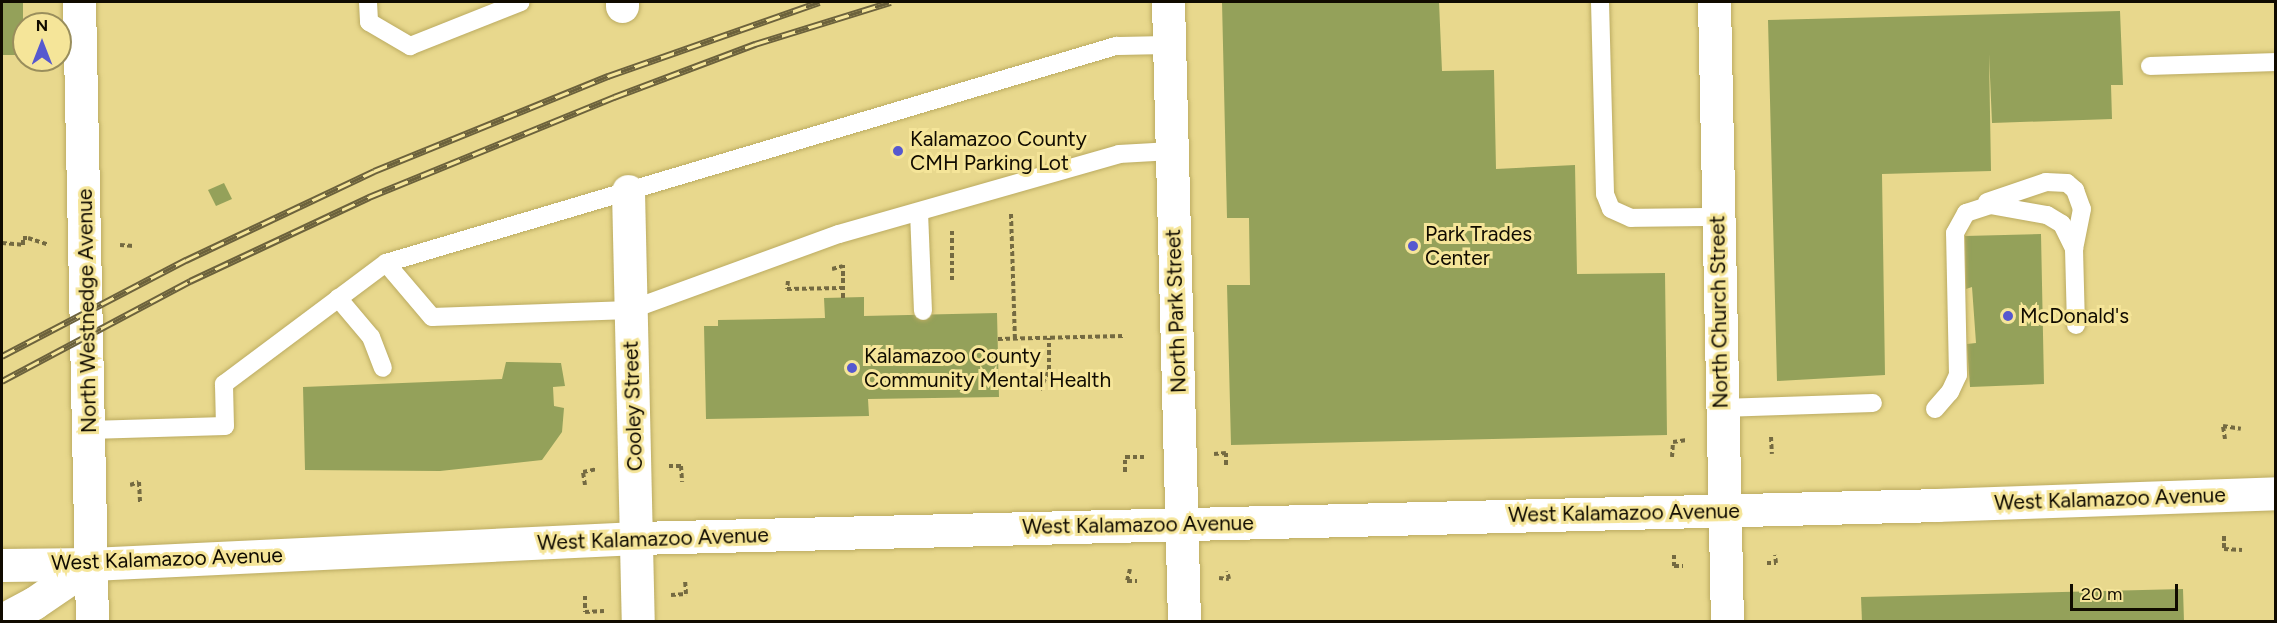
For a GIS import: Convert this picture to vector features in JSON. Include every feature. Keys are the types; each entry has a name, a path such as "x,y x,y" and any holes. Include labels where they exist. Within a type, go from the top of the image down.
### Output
{"main road":[{"name":"North Westnedge Avenue","path":"78,2 92,621"},
{"name":"North Park Street","path":"1168,2 1184,621"},
{"name":"North Church Street","path":"1714,2 1727,621"},
{"name":"Cooley Street","path":"628,191 638,621"},
{"name":"West Kalamazoo Avenue","path":"2,565 91,564 637,538 1724,510 2276,493"},
{"path":"2,620 33,603 91,564"}],"lane":[{"path":"368,2 369,22 410,46 521,2"},
{"path":"1600,2 1605,194 1611,209 1631,218 1718,217"},
{"path":"89,430 225,426 224,384 386,262 1116,46 1169,45"},
{"path":"2150,66 2276,62"},
{"path":"386,262 432,317 630,310 840,234 1119,154 1172,152"},
{"path":"1935,409 1950,392 1958,375 1955,233 1959,222 1973,208 2036,184 2067,183 2075,190 2082,209 2074,249 2076,325"},
{"path":"1973,208 2002,205 2047,215 2062,224 2074,249"},
{"path":"919,212 923,311"},
{"path":"338,298 371,337 383,368"},
{"path":"1721,408 1873,403"}],"path":[{"path":"1011,206 1015,339"},
{"path":"952,223 952,291"},
{"path":"2,243 23,245 23,238 28,238 41,245"},
{"path":"122,245 134,246"},
{"path":"821,272 843,266"},
{"path":"843,273 843,298"},
{"path":"799,278 788,281 787,289 842,288"},
{"path":"998,339 1123,336"},
{"path":"1040,390 1049,370 1049,338"},
{"path":"2225,439 2223,426 2241,429"},
{"path":"1771,437 1772,454"},
{"path":"1672,457 1672,442 1687,440"},
{"path":"1214,454 1226,453 1226,468"},
{"path":"1125,472 1125,457 1145,457"},
{"path":"666,466 681,466 682,482"},
{"path":"585,485 583,472 597,469"},
{"path":"130,485 139,482 140,503"},
{"path":"2224,536 2224,549 2242,550"},
{"path":"1674,555 1674,566 1683,566"},
{"path":"1767,563 1776,564 1775,555"},
{"path":"1130,569 1127,581 1137,581"},
{"path":"1219,578 1229,579 1227,571"},
{"path":"671,595 686,594 685,579"},
{"path":"585,596 585,612 607,611"}],"building":[{"path":"2,2 23,2 23,12 12,12 12,55 2,55"},
{"name":"Park Trades Center","path":"1222,2 1439,2 1442,71 1494,70 1496,169 1575,165 1577,274 1665,273 1667,435 1231,445 1227,285 1250,285 1249,218 1227,218"},
{"path":"2120,11 2123,85 2111,85 2112,119 1992,123 1989,54 1991,171 1882,174 1885,375 1777,381 1768,20"},
{"path":"224,183 232,199 216,206 208,190"},
{"name":"McDonald's","path":"2041,234 2044,384 1970,387 1967,344 1976,343 1972,287 1966,289 1965,236"},
{"name":"Kalamazoo County Community Mental Health","path":"864,297 864,316 997,313 999,397 868,399 869,416 706,419 704,326 718,326 718,320 825,318 824,298"},
{"path":"506,362 561,363 565,386 553,387 554,406 564,408 562,432 542,460 440,471 305,470 303,387 502,379"},
{"path":"2183,589 2184,622 1862,622 1861,597"}],"railway":[{"path":"2,356 186,260 374,171 608,76 819,2"},
{"path":"2,381 190,281 369,197 614,97 755,44 891,2"}],"place":[{"name":"Kalamazoo County CMH Parking Lot","path":"898,151"},
{"name":"Park Trades Center","path":"1413,246"},
{"name":"McDonald's","path":"2008,316"},
{"name":"Kalamazoo County Community Mental Health","path":"852,368"}]}
